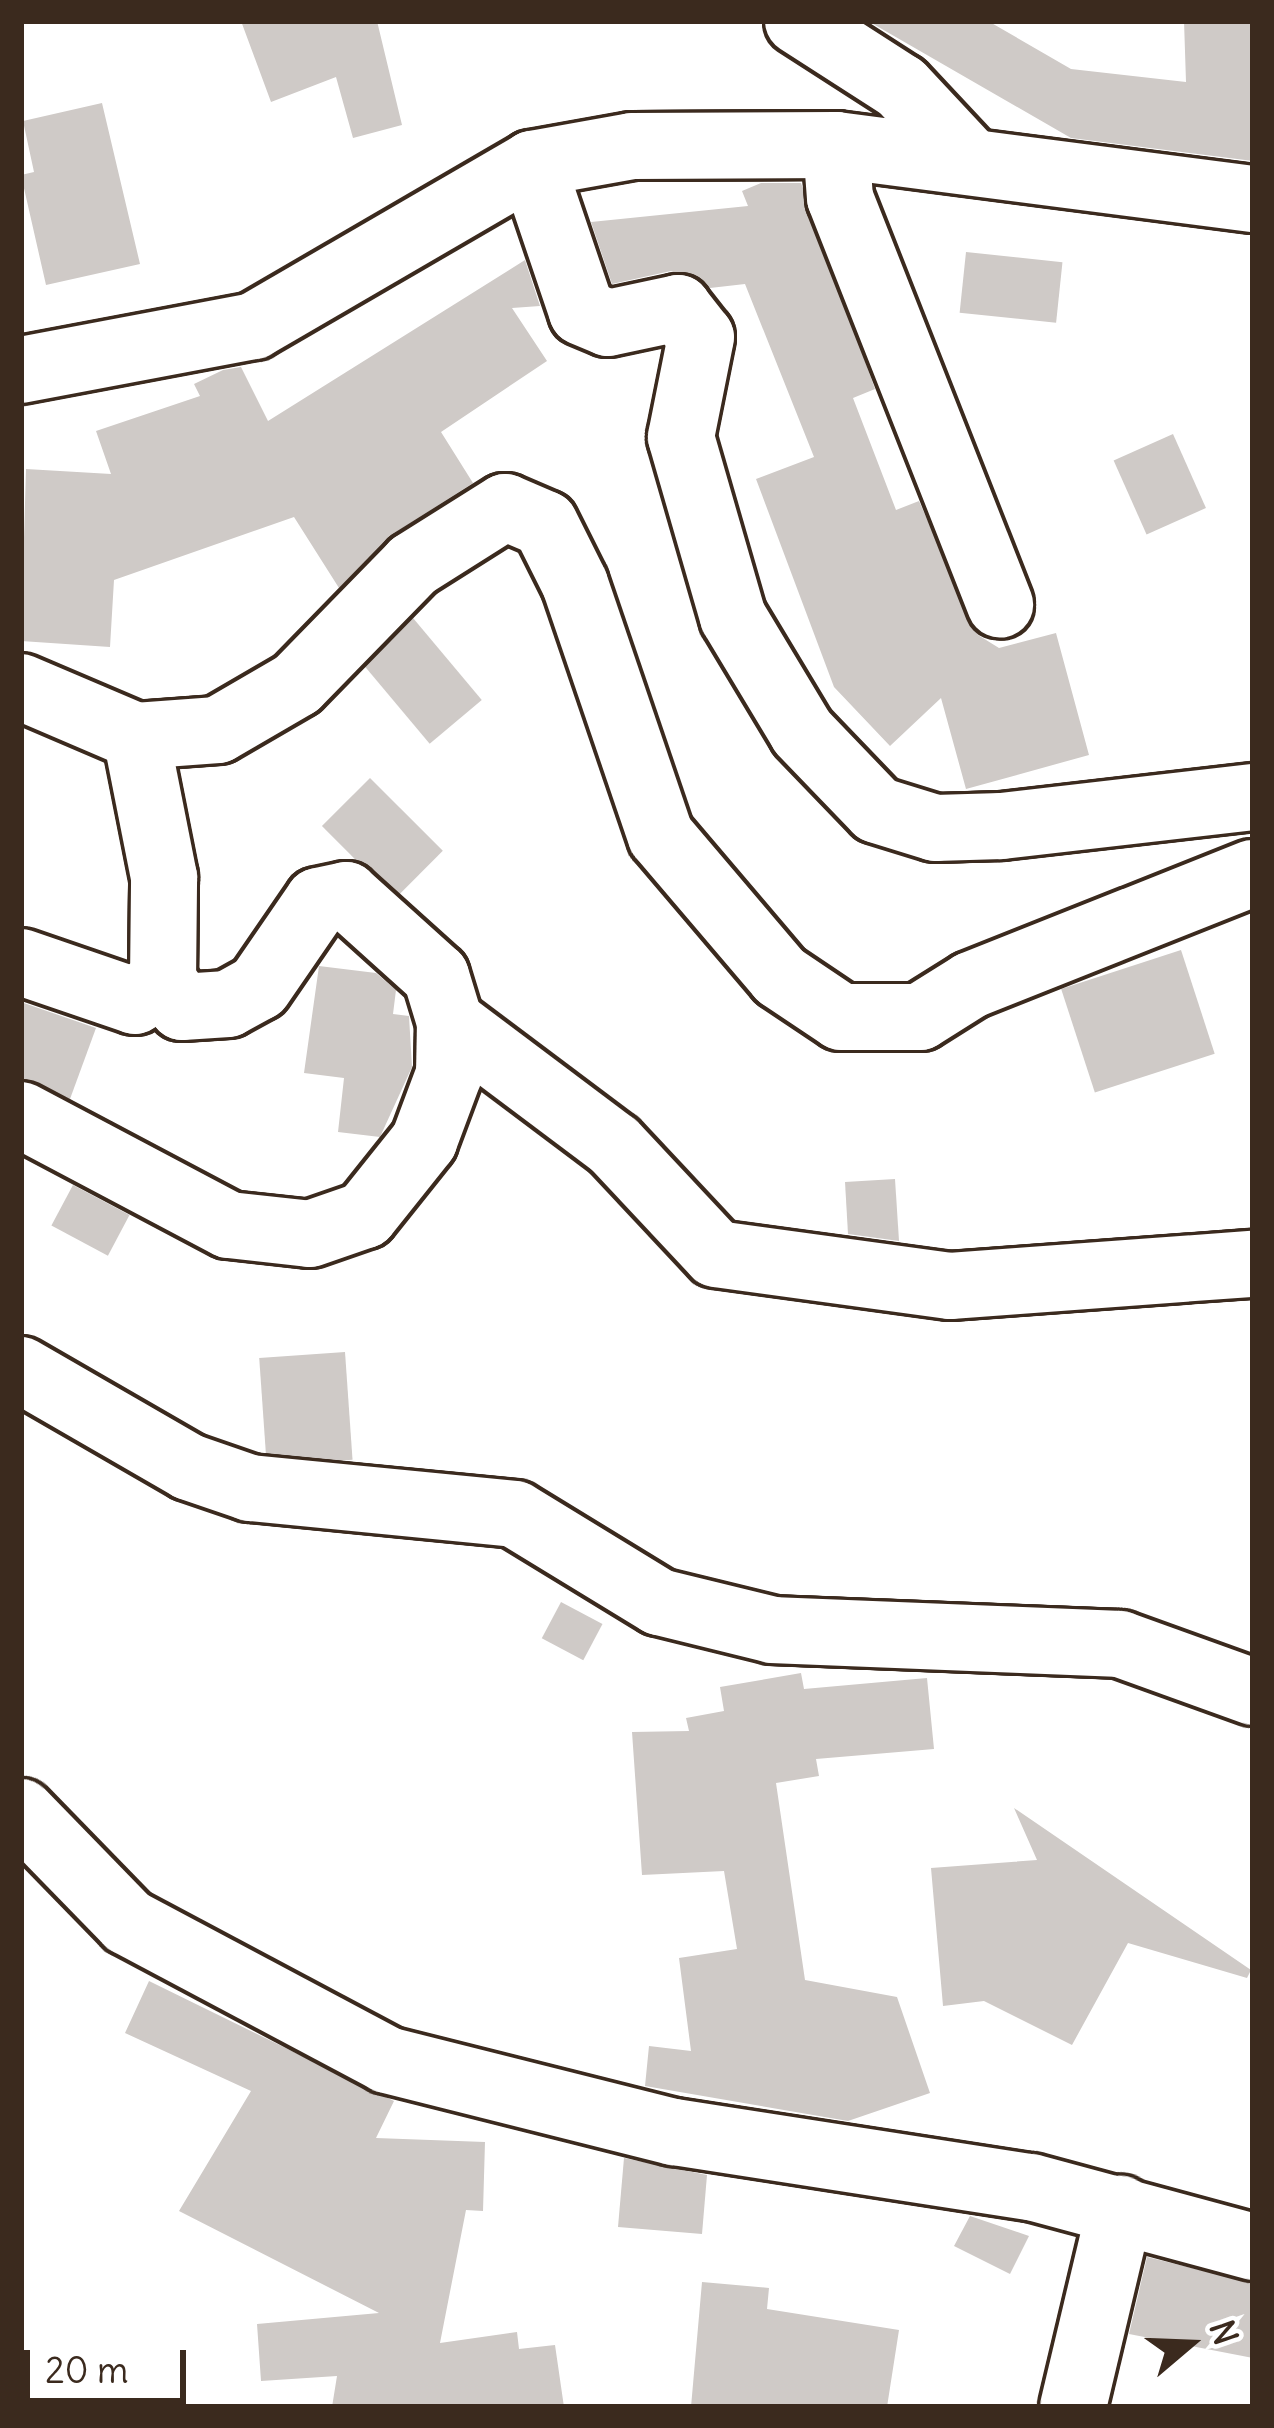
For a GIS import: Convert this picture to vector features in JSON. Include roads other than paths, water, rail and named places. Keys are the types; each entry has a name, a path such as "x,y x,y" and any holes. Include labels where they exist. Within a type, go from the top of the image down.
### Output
{"street":[{"path":"798,21 901,87 970,161"},
{"path":"836,145 840,198 1000,605"},
{"path":"21,370 254,326 532,164 632,146 836,145 1253,199"},
{"path":"532,164 582,312 608,323 678,308 701,337 681,437 733,617 802,732 877,810 935,828 1002,826 1253,797"},
{"path":"21,688 136,736 218,730 265,708 412,566 505,507 545,524 575,584 661,836 780,976 841,1017 920,1017 971,985 1253,873"},
{"path":"21,962 135,1001 163,981 171,941 136,736"},
{"path":"21,1115 229,1225 310,1234 365,1215 424,1141 449,1074 450,1022 436,976 333,893 259,987 228,1004 182,1007 163,981"},
{"path":"450,1022 614,1145 716,1254 950,1286 1253,1264"},
{"path":"21,1370 189,1467 250,1488 515,1514 659,1602 773,1630 1120,1644 1253,1692"},
{"path":"31,1845 128,1922 444,2080 1120,2210 1253,2247"},
{"path":"1073,2407 1120,2210"}]}
